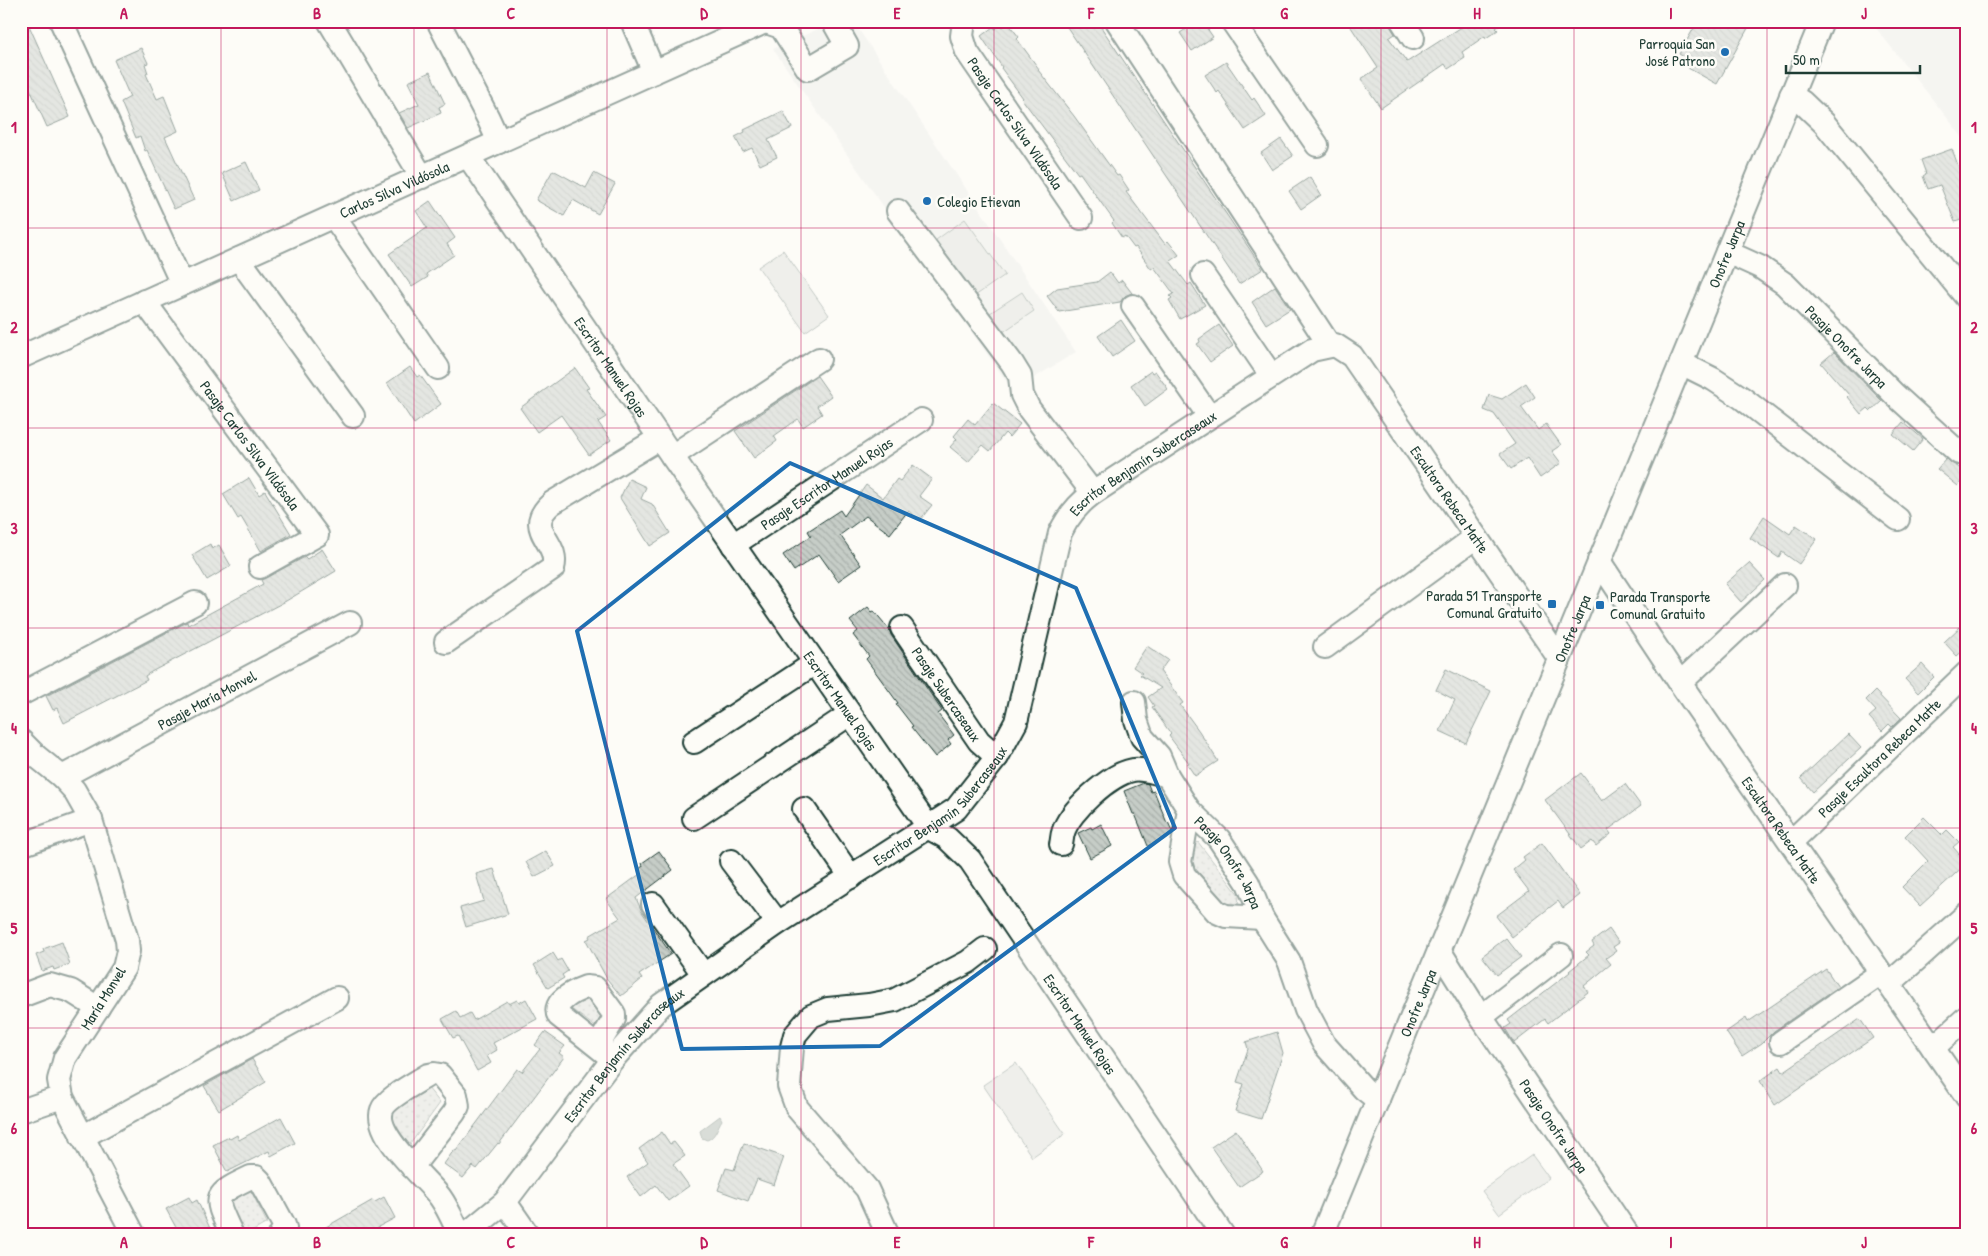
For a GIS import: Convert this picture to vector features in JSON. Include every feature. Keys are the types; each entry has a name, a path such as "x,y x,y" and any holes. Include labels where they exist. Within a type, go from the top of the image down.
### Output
{"street":[{"path":"61,21 182,284"},
{"path":"330,21 422,176"},
{"path":"438,21 499,142"},
{"path":"632,21 654,72"},
{"path":"765,22 782,26 808,69 847,46 833,21"},
{"name":"Pasaje Carlos Silva Vildósola","path":"964,21 962,36 967,52 1081,218"},
{"name":"Escultora Rebeca Matte","path":"1117,21 1332,346 1352,356 1560,658"},
{"path":"1232,21 1317,145"},
{"name":"Onofre Jarpa","path":"1322,1235 1822,21"},
{"name":"Carlos Silva Vildósola","path":"21,357 765,22"},
{"path":"1791,95 1802,102 1824,123 1967,298"},
{"name":"Escritor Manuel Rojas","path":"468,156 929,828 947,838 970,860 1223,1235"},
{"path":"898,211 1012,363 1020,376 1022,395 1029,410 1093,493"},
{"path":"334,216 438,368"},
{"name":"Pasaje Onofre Jarpa","path":"1727,252 1760,267 1785,284 1895,395 1959,453"},
{"path":"239,259 353,416"},
{"path":"1203,275 1271,375"},
{"name":"Pasaje Carlos Silva Vildósola","path":"144,302 317,535 260,566"},
{"path":"1133,306 1210,416"},
{"name":"Escritor Benjamín Subercaseaux","path":"465,1235 505,1202 606,1052 661,1005 703,974 778,923 956,809 997,757 1016,722 1060,533 1070,515 1093,493 1271,375 1312,350 1332,346"},
{"path":"446,642 553,568 554,553 540,532 540,519 544,510 552,503 666,447 819,359"},
{"path":"1681,363 1714,378 1742,398 1898,519"},
{"name":"Pasaje Escritor Manuel Rojas","path":"733,544 921,420"},
{"path":"1325,647 1476,537"},
{"name":"Escultora Rebeca Matte","path":"1599,561 1680,683 1933,1048 1964,1088"},
{"path":"1680,683 1785,585"},
{"path":"21,694 195,603"},
{"name":"Pasaje María Monvel","path":"62,777 350,623"},
{"name":"Pasaje Subercaseaux","path":"902,628 979,741 997,757"},
{"path":"694,742 815,663"},
{"name":"Pasaje Escultora Rebeca Matte","path":"1791,842 1967,672"},
{"name":"Pasaje Onofre Jarpa","path":"1134,702 1136,720 1142,737 1159,756 1167,775 1189,810 1219,839 1248,883 1262,918 1289,961 1306,1010 1324,1044 1364,1089 1378,1100"},
{"path":"694,818 850,714"},
{"name":"Pasaje Onofre Jarpa","path":"1134,770 1142,737"},
{"name":"María Monvel","path":"21,741 74,790 91,820 124,929 128,951 124,968 65,1058 59,1080 62,1097 134,1235"},
{"path":"1061,844 1063,833 1069,821 1084,803 1112,780 1134,770 1167,775"},
{"path":"804,809 851,877"},
{"name":"Pasaje Onofre Jarpa","path":"1189,810 1180,862 1184,875 1217,912 1226,916 1262,918"},
{"path":"21,845 91,820"},
{"path":"731,860 778,923"},
{"path":"653,904 703,974"},
{"path":"1781,1042 1885,978 1967,914"},
{"path":"888,1235 866,1189 797,1108 789,1086 792,1047 796,1035 811,1016 828,1009 895,1000 968,962 985,949"},
{"name":"Pasaje Onofre Jarpa","path":"1439,950 1628,1235"},
{"path":"1481,1016 1562,955"},
{"path":"21,996 50,985 71,991 98,1008"},
{"path":"82,1137 337,998"},
{"path":"1933,1048 1967,1017"},
{"path":"21,1111 62,1097"},
{"path":"412,1166 441,1198 460,1235"},
{"path":"232,1235 218,1205 218,1199 226,1189 251,1177 256,1177 284,1225 285,1228 280,1235"},
{"path":"505,1202 528,1235"}],"highlighted area":[{"path":"790,463 1076,588 1175,828 880,1046 682,1049 577,631"}],"shaded area":[{"name":"Colegio Etievan","path":"836,21 853,21 1076,352 1013,391 773,49"},
{"path":"1875,21 1967,21 1967,143 1872,23"},
{"path":"965,219 1005,275 975,296 936,240"},
{"path":"783,250 829,315 805,332 758,267"},
{"path":"1022,292 1034,311 1003,332 990,313"},
{"path":"1198,842 1239,895 1238,906 1223,905 1183,854"},
{"path":"588,996 606,1018 597,1028 570,1008"},
{"path":"1016,1063 1065,1134 1032,1157 983,1085"},
{"path":"424,1083 440,1103 408,1147 383,1106"},
{"path":"720,1116 722,1120 712,1137 707,1140 702,1138 700,1131"},
{"path":"1532,1155 1549,1178 1499,1214 1482,1191"},
{"path":"249,1187 267,1223 246,1235 238,1235 221,1202"}],"building":[{"path":"21,21 27,21 70,117 47,127 21,69"},
{"path":"1063,21 1097,21 1263,269 1239,284"},
{"path":"1198,21 1202,21 1213,37 1192,51 1180,33"},
{"path":"1347,21 1387,21 1395,34 1389,38 1407,62 1471,21 1506,21 1496,28 1498,30 1486,38 1485,36 1462,52 1465,58 1448,69 1445,64 1381,108 1361,79 1378,68"},
{"path":"1698,21 1752,21 1717,84 1688,68 1692,62 1679,54"},
{"path":"1008,23 1019,37 1017,39 1038,70 1117,176 1119,175 1129,190 1126,192 1165,244 1168,241 1179,255 1170,261 1188,285 1191,283 1205,305 1180,319 1169,300 1172,298 1170,296 1174,294 1154,267 1151,269 1136,247 1134,248 1125,236 1122,238 1112,223 1114,221 1080,173 1078,174 1022,99 981,36 993,27 995,29 1001,25 1003,27"},
{"path":"141,48 148,63 145,64 148,73 146,74 157,99 164,96 178,131 165,137 194,200 174,209 147,150 145,151 140,136 136,138 121,102 130,97 114,60"},
{"path":"1226,62 1252,100 1254,98 1266,116 1245,130 1219,91 1217,93 1205,75"},
{"path":"430,72 445,104 439,107 441,113 408,128 399,113 419,104 408,82"},
{"path":"783,111 792,128 768,140 777,157 760,165 752,148 743,152 735,137 745,132 744,130"},
{"path":"1281,139 1293,156 1272,170 1261,153"},
{"path":"1952,149 1967,190 1967,218 1955,222 1940,185 1928,189 1923,176 1926,174 1921,160"},
{"path":"246,162 259,190 234,201 222,173"},
{"path":"553,170 586,188 594,173 615,184 598,214 573,200 564,216 536,200"},
{"path":"1310,177 1321,195 1301,209 1289,191"},
{"path":"430,201 455,238 447,244 454,255 426,274 428,277 412,287 389,254 427,228 416,211"},
{"path":"1110,272 1118,283 1122,280 1132,293 1125,296 1120,302 1059,312 1047,296 1057,288 1097,282"},
{"path":"1275,286 1290,309 1266,324 1252,302"},
{"path":"1121,320 1135,341 1112,357 1098,336"},
{"path":"1219,325 1233,346 1210,362 1197,344 1200,342 1199,339"},
{"path":"1834,352 1882,401 1871,411 1868,408 1861,414 1847,397 1849,395 1821,363"},
{"path":"410,367 417,377 420,375 441,404 414,424 387,383"},
{"path":"575,368 589,388 586,389 606,417 598,422 611,440 589,455 561,415 537,432 520,408"},
{"path":"1151,371 1152,373 1155,371 1168,389 1145,406 1131,385"},
{"path":"817,376 831,396 817,406 822,414 803,427 798,419 774,436 777,441 754,458 735,431"},
{"path":"1526,383 1535,397 1521,407 1538,430 1546,424 1561,445 1552,451 1561,463 1540,478 1527,458 1511,469 1500,454 1515,444 1494,414 1484,410 1489,395 1502,399"},
{"path":"993,403 1020,424 1009,437 1005,433 990,451 983,445 968,462 950,447 957,439 954,436 968,419 975,425"},
{"path":"1903,422 1923,439 1913,451 1893,434"},
{"path":"1946,459 1967,473 1967,476 1958,486 1937,469"},
{"path":"913,465 932,479 919,496 932,505 920,520 908,511 890,534 866,516 840,535 861,565 838,581 819,554 794,571 783,555 811,536 808,531 840,510 844,516 866,485 883,498 897,479 900,481"},
{"path":"249,478 259,495 265,491 291,534 261,551 241,517 238,519 223,494"},
{"path":"629,479 646,487 641,499 652,504 670,533 650,546 620,498"},
{"path":"1764,516 1790,534 1796,525 1817,539 1799,564 1782,552 1779,558 1750,538"},
{"path":"210,544 212,549 219,545 231,566 207,580 192,555"},
{"path":"322,549 336,571 286,601 151,672 145,676 147,680 64,723 57,708 53,710 46,696 187,622 188,625 263,584 261,580 305,557 307,559"},
{"path":"1749,563 1765,580 1741,602 1725,584"},
{"path":"868,607 872,612 874,611 889,629 891,635 942,711 938,714 954,735 948,740 951,744 935,757 911,727 913,726 896,704 898,703 866,659 869,656 853,635 858,631 850,621"},
{"path":"1960,627 1967,634 1967,647 1957,656 1944,642"},
{"path":"1147,646 1168,660 1160,671 1183,703 1180,705 1218,761 1195,776 1187,764 1189,763 1169,736 1171,734 1152,707 1154,706 1148,697 1161,688 1140,675 1142,673 1133,667"},
{"path":"1922,664 1934,677 1918,693 1905,679"},
{"path":"1446,669 1491,691 1466,743 1440,731 1455,700 1436,690"},
{"path":"1875,691 1901,718 1892,727 1889,724 1882,731 1869,717 1876,711 1866,700"},
{"path":"1848,734 1861,748 1813,792 1801,778"},
{"path":"1581,773 1602,801 1625,784 1641,806 1608,830 1611,834 1596,846 1592,841 1581,849 1545,800"},
{"path":"1144,783 1148,784 1151,792 1154,791 1172,831 1171,836 1148,846 1124,791"},
{"path":"1924,817 1942,835 1947,830 1959,842 1953,847 1967,863 1920,906 1902,887 1928,861 1905,836"},
{"path":"1101,824 1112,846 1090,858 1078,833"},
{"path":"1542,843 1580,895 1563,908 1558,901 1512,937 1496,916 1529,891 1513,870 1525,860 1523,857"},
{"path":"546,851 555,866 534,877 526,862"},
{"path":"659,851 673,870 636,898 642,912 671,954 639,975 642,979 621,996 607,979 586,940 590,938 589,936 620,918 606,899 640,874 638,870 643,866 642,863"},
{"path":"494,869 508,914 466,927 460,908 484,901 476,874"},
{"path":"1609,929 1619,943 1613,947 1616,951 1606,958 1611,964 1584,986 1588,992 1548,1023 1545,1019 1514,1043 1505,1028 1511,1024 1508,1020 1589,955 1586,952 1594,946 1592,942"},
{"path":"1506,938 1521,957 1497,975 1482,956"},
{"path":"62,942 70,964 54,970 53,967 42,971 36,955 44,952 43,949"},
{"path":"553,953 558,961 561,959 568,971 562,975 564,978 548,988 534,965"},
{"path":"1826,969 1838,987 1774,1031 1762,1043 1742,1056 1726,1032 1746,1018 1748,1022"},
{"path":"526,999 537,1019 493,1043 497,1050 487,1056 491,1063 477,1071 458,1036 453,1038 442,1019 456,1011 460,1018 470,1013 474,1020 507,1001 509,1004 517,1000 519,1003"},
{"path":"1860,1019 1873,1038 1775,1105 1760,1081 1780,1067 1783,1072"},
{"path":"545,1032 565,1046 559,1053 564,1057 499,1144 477,1169 473,1166 463,1178 444,1164 454,1150 456,1151 517,1069 522,1072 540,1049 535,1045"},
{"path":"1277,1032 1283,1053 1261,1119 1235,1111 1244,1084 1237,1082 1248,1049 1246,1042"},
{"path":"252,1059 266,1082 219,1110 204,1086"},
{"path":"281,1117 295,1143 271,1156 269,1151 227,1172 213,1145 237,1135 239,1140"},
{"path":"1236,1130 1263,1171 1239,1187 1211,1147"},
{"path":"662,1132 670,1144 674,1142 685,1156 673,1164 689,1186 668,1201 656,1185 641,1197 627,1177 648,1162 639,1149"},
{"path":"744,1143 784,1157 774,1185 757,1179 748,1201 718,1190 726,1168 734,1170"},
{"path":"189,1197 192,1203 197,1200 213,1235 180,1235 166,1209"},
{"path":"384,1197 395,1218 378,1227 382,1235 312,1235 373,1200 375,1202"}],"place":[{"name":"Parroquia San José Patrono","path":"1725,52"},
{"name":"Colegio Etievan","path":"927,201"},
{"name":"Parada 51 Transporte Comunal Gratuito","path":"1552,604"},
{"name":"Parada Transporte Comunal Gratuito","path":"1600,605"}]}
